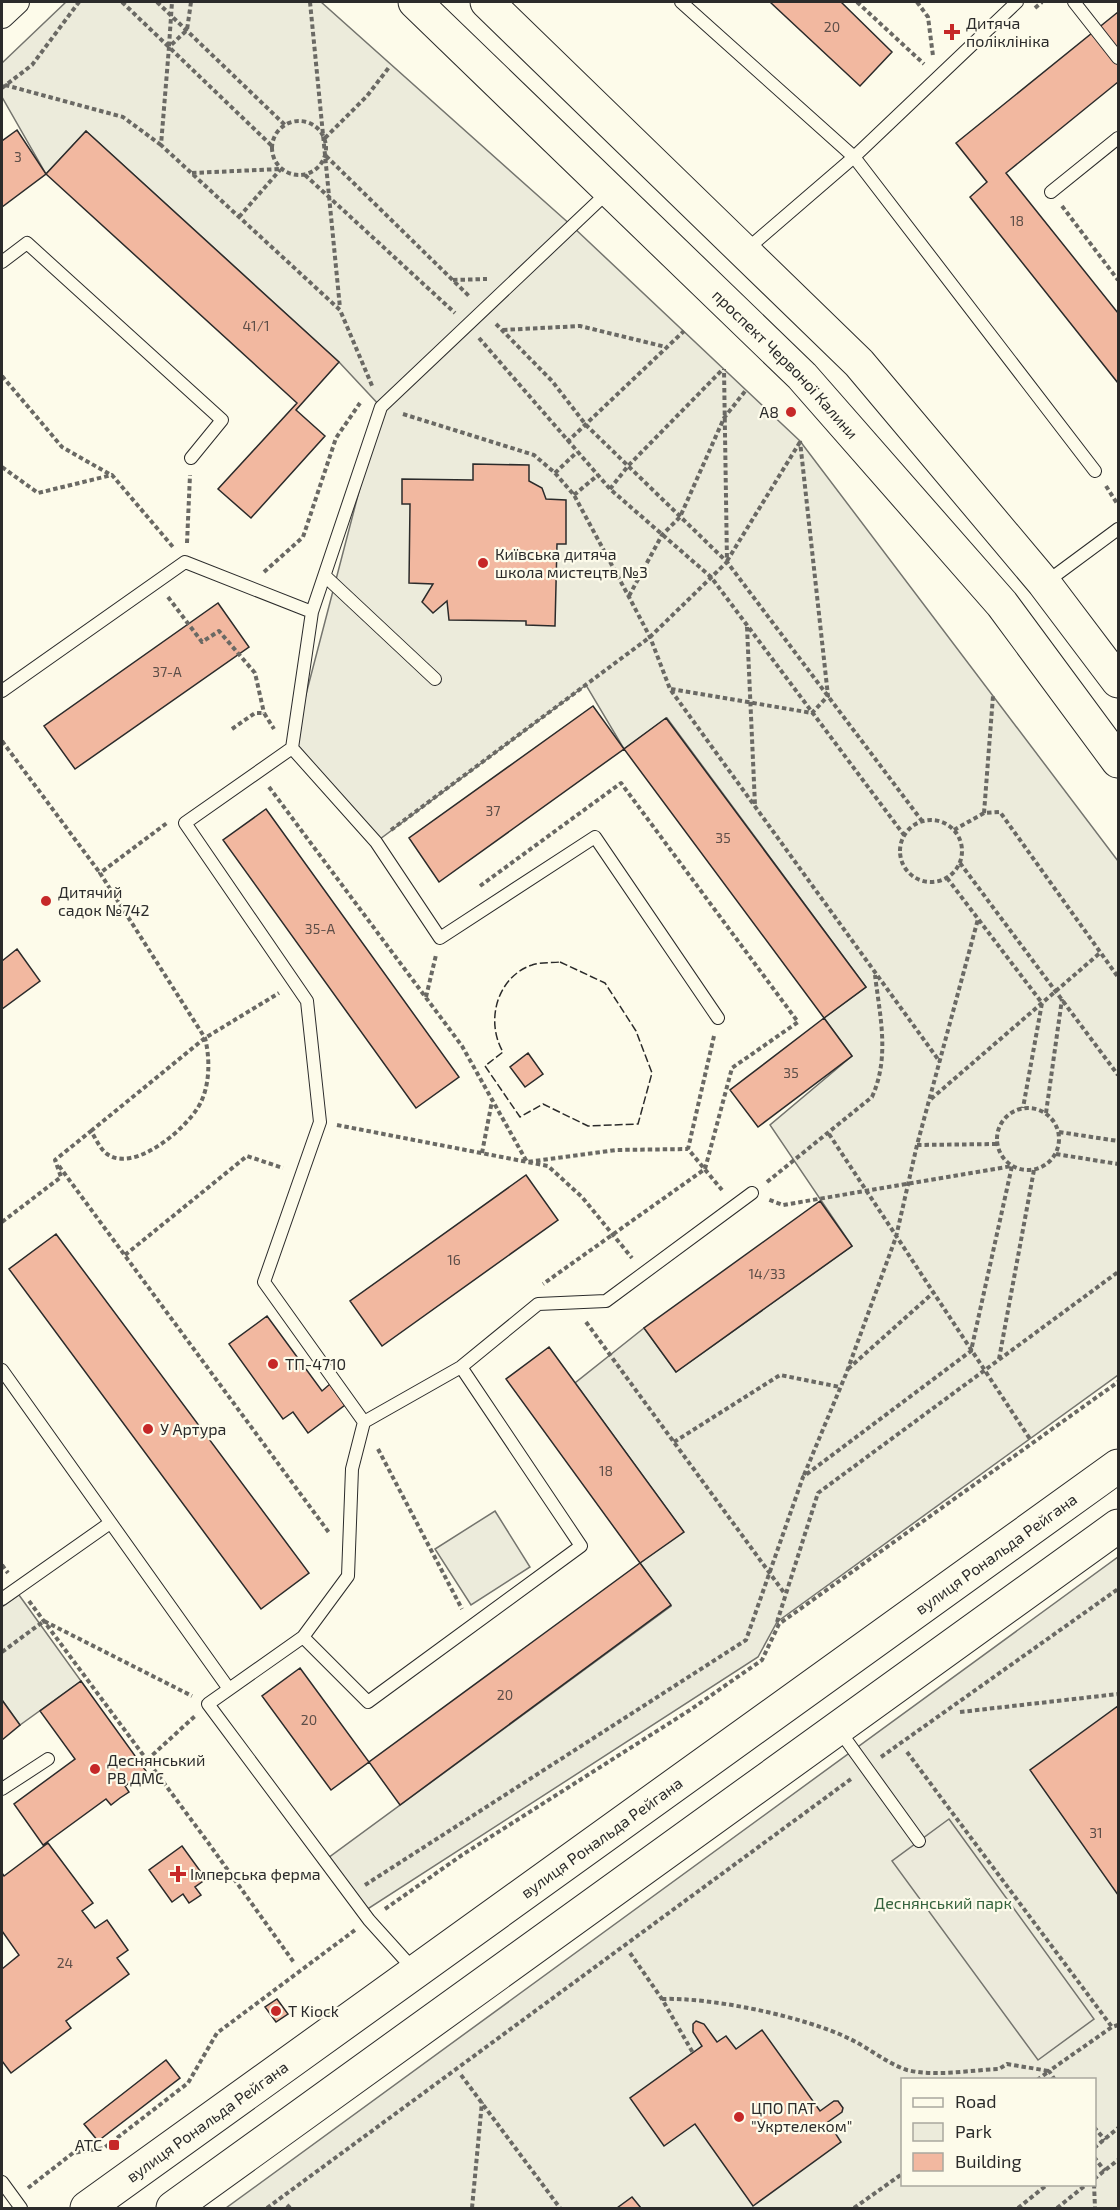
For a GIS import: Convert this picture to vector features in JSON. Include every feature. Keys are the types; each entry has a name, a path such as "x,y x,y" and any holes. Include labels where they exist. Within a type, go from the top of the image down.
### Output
{"main road":[{"name":"проспект Червоної Калини","path":"415,2 802,376 1002,604 1119,761"},
{"path":"488,2 859,363 1044,583 1119,681"},
{"name":"вулиця Рональда Рейгана","path":"87,2208 1119,1466"},
{"path":"173,2208 1119,1526"}],"street":[{"path":"2,16 17,2"}],"lane":[{"path":"681,2 854,157 1095,471"},
{"path":"745,250 854,157 1017,2"},
{"path":"1074,2 1119,58"},
{"path":"1051,192 1119,138"},
{"path":"364,1422 264,1282 320,1122 307,1001 185,823 292,748 312,612 381,407 609,191"},
{"path":"2,262 27,243 222,420 191,459"},
{"path":"1044,583 1119,530"},
{"path":"2,691 185,561 312,612"},
{"path":"324,576 435,680"},
{"path":"292,748 376,842 440,938 595,837 718,1018"},
{"path":"416,1972 369,1920 208,1704 303,1636 348,1576 352,1469 364,1422 461,1367 538,1304 606,1301 752,1193"},
{"path":"303,1636 368,1702 581,1546 461,1367"},
{"path":"2,1370 229,1689"},
{"path":"2,1599 110,1523"},
{"path":"839,1730 919,1841"},
{"path":"2,1789 48,1759"},
{"path":"2,2182 19,2206"}],"path":[{"path":"3,87 32,65 79,2"},
{"path":"122,2 272,146"},
{"path":"157,2 285,125"},
{"path":"162,145 172,2"},
{"path":"169,47 187,30 190,2"},
{"path":"310,2 340,310 381,407 534,455 555,473 574,495 650,637 670,689 940,1062"},
{"path":"857,2 940,75"},
{"path":"917,2 928,17 934,58 940,75"},
{"path":"1033,10 1042,2"},
{"path":"325,138 367,96 390,66"},
{"path":"3,87 123,117 162,145 340,310"},
{"path":"293,121 312,124 325,138 326,156 318,169 305,176 297,176 281,169 275,162 272,146 278,130 285,125 293,121"},
{"path":"326,156 552,381 586,425 727,562 922,821"},
{"path":"192,173 281,169"},
{"path":"239,217 281,169"},
{"path":"305,176 468,325 610,489 711,577 904,835"},
{"path":"1051,192 1119,279"},
{"path":"502,330 580,326 666,347"},
{"path":"567,442 684,331"},
{"path":"610,489 628,466 724,369 727,562"},
{"path":"2,376 62,447 112,476 185,561"},
{"path":"249,586 303,537 336,438 372,385"},
{"path":"629,597 663,535 680,517 724,418 746,390"},
{"path":"376,842 650,637 727,562 800,441 828,696 812,713"},
{"path":"555,473 578,452"},
{"path":"185,561 191,459"},
{"path":"2,466 38,494 112,476"},
{"path":"574,495 598,475"},
{"path":"156,582 202,642 219,631 255,673 264,713 280,738"},
{"path":"747,626 755,806"},
{"path":"670,689 812,713"},
{"path":"984,813 993,696"},
{"path":"232,729 255,714 264,713"},
{"path":"2,741 100,873 205,1038 209,1053 206,1087 200,1106 186,1124 144,1154 129,1158 106,1153 91,1131"},
{"path":"258,772 462,1046 528,1162"},
{"path":"470,893 621,783 798,1022 732,1068 705,1169 534,1290"},
{"path":"954,830 984,813 1000,812 1119,977"},
{"path":"100,873 176,816"},
{"path":"922,821 940,821 954,830 962,846 960,863 947,878 927,882 909,873 900,855 904,835 922,821"},
{"path":"960,863 1119,1075"},
{"path":"947,878 1042,1003 1023,1108"},
{"path":"350,1895 746,1640 803,1477 848,1370 896,1237 917,1145 978,919"},
{"path":"426,998 440,938"},
{"path":"931,1099 1101,952"},
{"path":"752,1193 829,1134 872,1097 880,1078 884,1045 874,972"},
{"path":"55,1160 205,1038 295,984"},
{"path":"752,1193 783,1205 1012,1166 1034,1170 1043,1167 1056,1154 1059,1132 1046,1113 1062,999"},
{"path":"688,1149 718,1018"},
{"path":"482,1153 492,1100"},
{"path":"1012,1166 1005,1160 997,1144 1000,1125 1006,1117 1023,1108 1046,1113"},
{"path":"320,1122 548,1166 582,1197 644,1273"},
{"path":"1059,1132 1119,1141"},
{"path":"829,1134 1030,1439"},
{"path":"917,1145 997,1144"},
{"path":"688,1149 735,1206"},
{"path":"528,1162 616,1150 688,1149"},
{"path":"1056,1154 1119,1164"},
{"path":"124,1255 247,1156 301,1174"},
{"path":"2,1222 61,1177 55,1160"},
{"path":"55,1160 348,1559"},
{"path":"803,1477 971,1351 1012,1166"},
{"path":"999,1359 1034,1170"},
{"path":"777,1622 818,1493 1119,1272"},
{"path":"848,1370 933,1293"},
{"path":"572,1302 785,1594"},
{"path":"674,1442 780,1375 840,1387"},
{"path":"19,2206 26,2189 73,2153 104,2148 188,2083 217,2033 369,1920 462,1856 690,1710 762,1660 779,1624 1119,1382"},
{"path":"364,1422 471,1626"},
{"path":"267,2208 866,1767 1119,1589"},
{"path":"37,1612 295,1965"},
{"path":"2,1652 44,1622"},
{"path":"44,1622 208,1704 147,1760"},
{"path":"960,1712 1119,1694"},
{"path":"907,1752 1112,2026"},
{"path":"630,1953 662,1999 693,2053"},
{"path":"662,1999 682,1998 797,2021 850,2038 906,2069 935,2073 999,2069 1007,2064 1049,2071 1054,2078"},
{"path":"1038,2078 1112,2026 1119,2025"},
{"path":"461,2075 561,2208"},
{"path":"472,2208 482,2102"},
{"path":"1096,2128 1105,2140"},
{"path":"1096,2147 1119,2128"},
{"path":"1096,2158 1105,2171"},
{"path":"1096,2178 1119,2160"},
{"path":"854,2208 901,2175"},
{"path":"1018,2208 1046,2186"},
{"path":"1057,2208 1084,2186"},
{"path":"1094,2186 1095,2208"}],"green space":[{"path":"66,2 321,2 572,226 800,441 1118,861 1118,1375 777,1622 758,1657 363,1912 324,1861 671,1606 640,1563 683,1531 575,1383 644,1328 676,1372 852,1246 770,1125 852,1056 824,1018 866,987 667,718 624,749 586,685 376,842 292,748 381,407 339,362 86,131 46,174 2,97 2,63"},
{"path":"495,1511 530,1567 471,1605 435,1549"},
{"name":"Деснянський парк","path":"1118,1557 1118,2208 226,2208"},
{"path":"19,1595 81,1681 20,1725 2,1700 2,1607"}],"shaded area":[{"path":"949,1819 1094,2019 1038,2060 892,1861"}],"building":[{"path":"770,2 841,2 892,52 860,86"},
{"path":"1118,12 1118,82 1006,173 1118,313 1118,383 970,197 987,182 956,143"},
{"path":"17,130 46,174 2,207 2,141"},
{"path":"86,131 339,362 296,410 325,436 251,518 218,489 297,403 46,174"},
{"name":"Київська дитяча школа мистецтв №3","path":"473,464 529,465 529,481 542,488 546,499 566,500 566,544 557,544 555,626 526,625 526,621 449,620 447,601 433,613 422,602 433,584 409,583 410,504 402,504 402,479 473,480"},
{"path":"218,603 249,647 75,769 44,726"},
{"path":"593,706 624,749 439,882 409,838"},
{"path":"666,718 866,987 824,1018 624,749"},
{"path":"266,809 459,1077 416,1108 223,840"},
{"path":"17,949 40,981 2,1009 2,961"},
{"path":"824,1018 852,1056 758,1127 730,1090"},
{"path":"528,1053 543,1074 525,1087 510,1067"},
{"path":"526,1175 558,1220 382,1346 350,1301"},
{"path":"820,1201 852,1246 676,1372 644,1328"},
{"path":"56,1234 309,1573 261,1609 9,1269"},
{"name":"ТП-4710","path":"267,1316 322,1391 330,1384 345,1405 308,1433 293,1412 283,1419 229,1344"},
{"path":"549,1347 684,1532 640,1563 506,1379"},
{"path":"640,1563 671,1605 400,1805 369,1762"},
{"path":"300,1668 369,1762 331,1790 262,1696"},
{"path":"81,1681 146,1771 125,1786 129,1792 111,1805 106,1799 43,1845 14,1804 75,1759 40,1711"},
{"path":"2,1700 20,1725 2,1740"},
{"path":"1118,1706 1118,1895 1030,1770"},
{"path":"48,1843 93,1903 82,1911 95,1928 107,1920 128,1950 117,1958 129,1974 66,2021 71,2028 11,2073 2,2061 2,1969 19,1955 2,1931 2,1873 4,1876"},
{"name":"Імперська ферма","path":"182,1846 206,1879 195,1887 201,1895 189,1903 183,1894 172,1902 149,1870"},
{"name":"T Kiock","path":"277,1999 288,2014 276,2022 265,2007"},
{"name":"ЦПО ПАТ \"Укртелеком\"","path":"696,2021 704,2024 717,2042 726,2036 736,2049 762,2030 820,2111 834,2101 838,2101 843,2108 842,2112 828,2122 841,2142 753,2206 695,2124 664,2146 630,2098 702,2046 693,2032 693,2024"},
{"path":"166,2060 180,2078 98,2141 84,2124"},
{"path":"632,2197 641,2208 617,2208"}],"fence":[{"path":"560,962 605,983 636,1031 652,1073 638,1124 588,1126 543,1104 520,1117 485,1066 503,1052 495,1027 495,1014 498,1001 510,979 532,965 560,962"}],"place":[{"name":"Дитяча поліклініка","path":"952,32"},
{"name":"А8","path":"791,412"},
{"name":"Київська дитяча школа мистецтв №3","path":"483,563"},
{"name":"Дитячий садок №742","path":"46,901"},
{"name":"ТП-4710","path":"273,1364"},
{"name":"У Артура","path":"148,1429"},
{"name":"Деснянський РВ ДМС","path":"95,1769"},
{"name":"Імперська ферма","path":"178,1874"},
{"name":"T Kiock","path":"276,2011"},
{"name":"ЦПО ПАТ \"Укртелеком\"","path":"739,2117"},
{"name":"АТС","path":"114,2145"}]}
